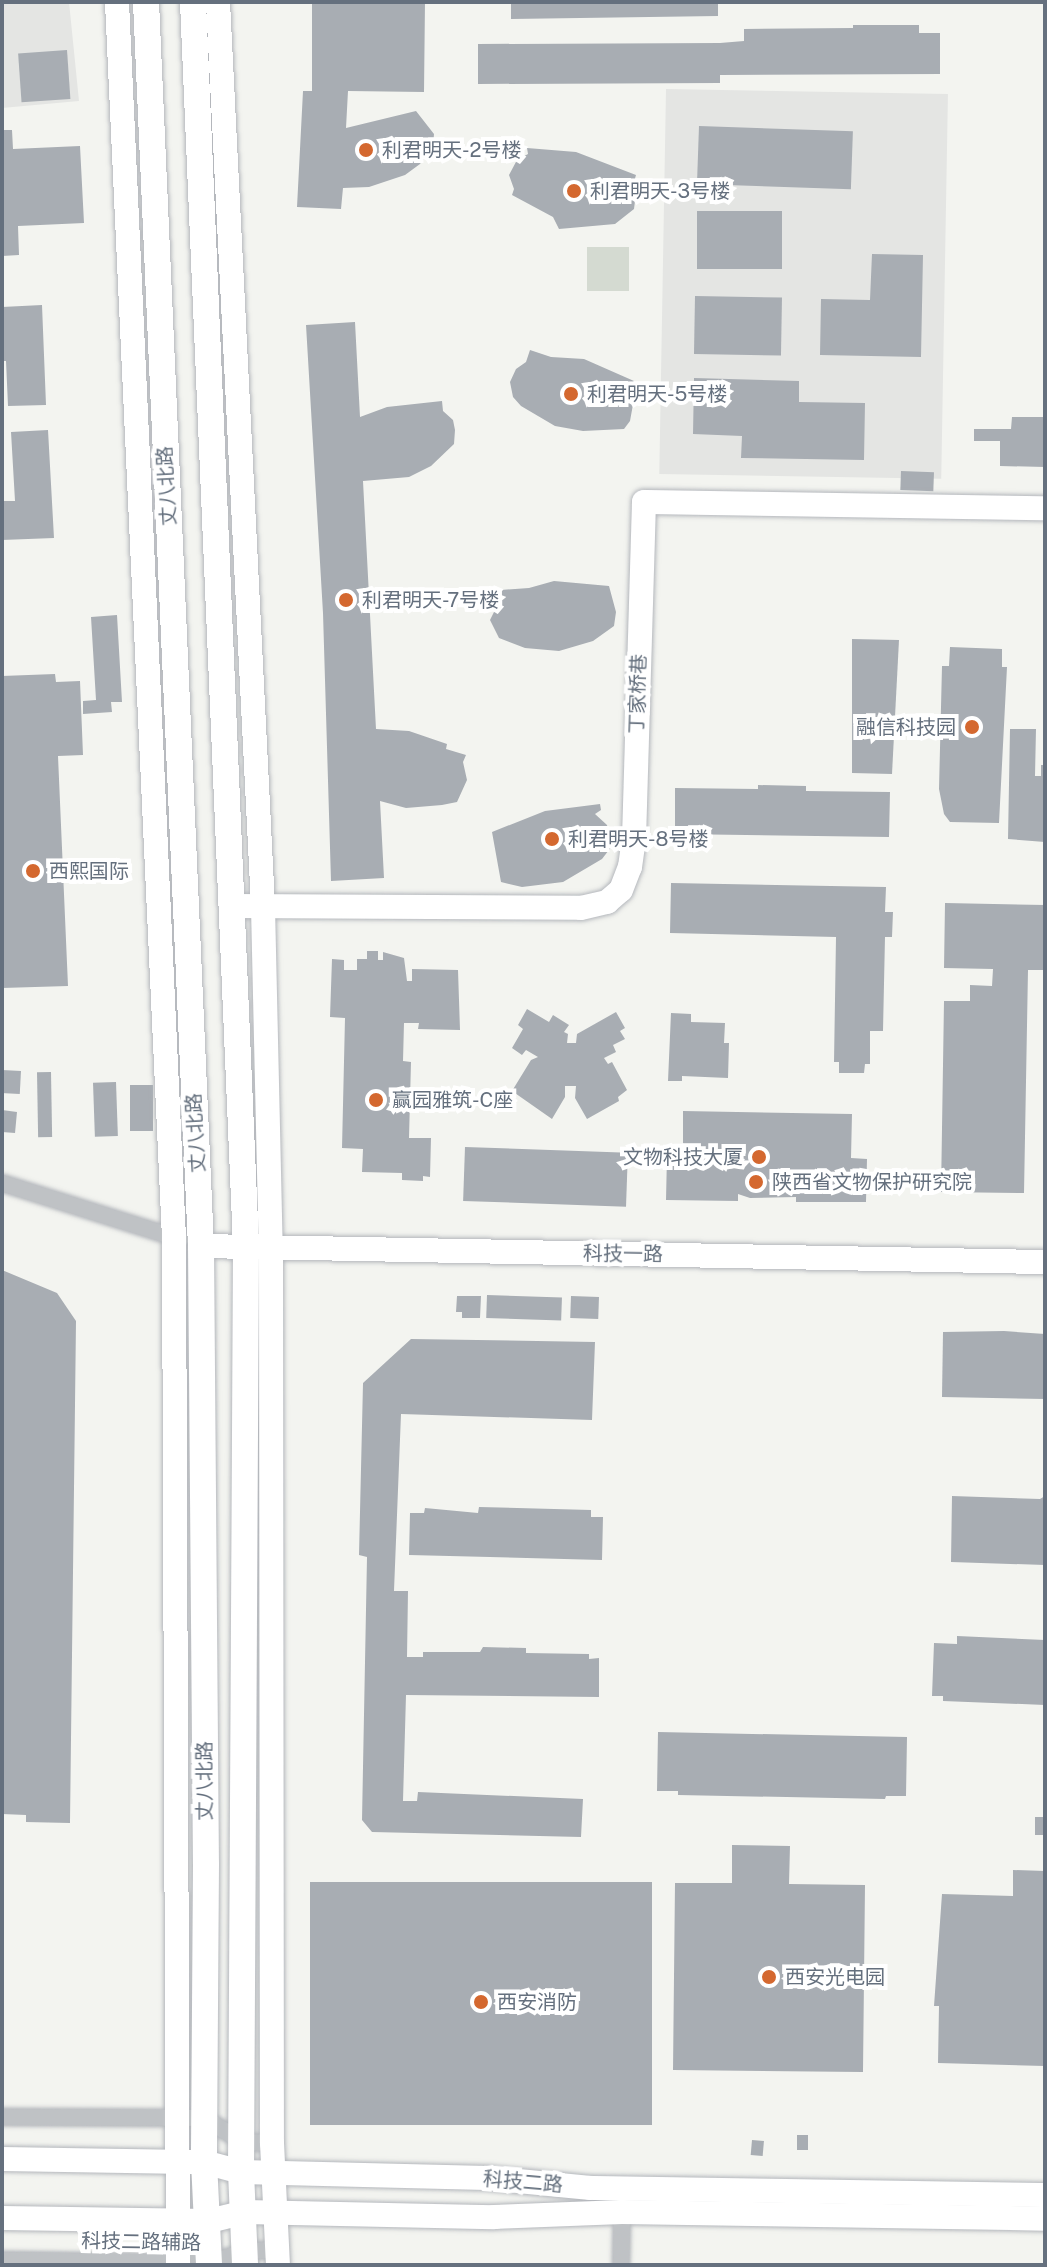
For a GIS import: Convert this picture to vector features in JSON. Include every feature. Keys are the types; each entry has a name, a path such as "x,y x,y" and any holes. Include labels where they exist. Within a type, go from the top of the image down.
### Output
{"main road":[{"path":"117,2 174,1237 176,2118 191,2162 178,2221 178,2264"},
{"name":"丈八北路","path":"146,2 201,1246 205,2118 191,2162 209,2221 209,2264"},
{"name":"丈八北路","path":"193,2 232,906 259,1247 241,2172 245,2258"},
{"path":"218,2 263,907 259,1247 272,2173 278,2213 278,2258"},
{"name":"丁家桥巷","path":"232,906 581,908 607,902 621,890 630,867 634,839 644,502 1045,508"},
{"name":"科技一路","path":"201,1246 1045,1262"},
{"name":"科技二路","path":"2,2159 191,2162 241,2172 487,2178 591,2188 1045,2195"},
{"name":"科技二路","path":"2,2218 209,2221 245,2212 494,2217 622,2212 1045,2219"}],"street":[{"path":"2,1183 201,1246"},
{"path":"2,2117 205,2118 242,2142 272,2143"},
{"path":"621,2265 622,2212"},
{"name":"科技二路辅路","path":"2,2260 209,2264 245,2258 278,2258"}],"shaded area":[{"path":"2,2 69,2 79,101 2,108"},
{"path":"666,89 948,94 941,479 659,474"},
{"path":"587,247 629,247 629,291 587,291"}],"building":[{"path":"312,2 425,2 424,92 348,91 346,128 416,111 434,134 433,146 420,164 405,175 369,187 343,188 341,209 297,207 303,91 312,91"},
{"path":"511,2 718,2 718,16 511,19"},
{"path":"853,25 919,25 919,33 940,33 940,74 720,75 720,83 478,84 478,44 720,43 744,41 744,29 853,28"},
{"path":"67,50 70,99 22,102 18,53"},
{"path":"699,126 853,131 851,189 697,184"},
{"path":"2,130 12,130 13,149 80,146 84,223 18,226 19,255 2,256"},
{"name":"利君明天-3号楼","path":"527,148 576,152 636,175 634,182 630,182 636,193 634,209 615,224 559,229 553,217 512,195 514,189 509,175 517,160 528,154"},
{"path":"697,211 782,211 782,269 697,269"},
{"path":"872,254 923,255 921,357 820,355 821,299 870,300"},
{"path":"695,296 782,298 781,356 694,354"},
{"path":"42,305 46,405 8,406 6,361 2,361 2,307"},
{"name":"利君明天-7号楼","path":"355,322 360,417 387,407 442,401 443,411 453,420 455,430 454,444 431,466 409,477 363,481 376,729 409,731 447,744 446,749 466,755 463,762 467,780 457,802 406,808 380,801 384,878 331,881 323,613 306,325"},
{"name":"利君明天-5号楼","path":"530,350 551,357 584,359 634,381 632,388 628,388 634,399 630,421 624,429 583,431 555,426 521,406 513,397 510,382 516,369 526,362"},
{"path":"694,378 799,381 799,402 865,403 864,460 741,458 742,436 693,434"},
{"path":"1012,417 1045,417 1045,467 1000,466 1000,441 974,441 974,429 1011,429"},
{"path":"48,430 54,538 2,540 2,501 15,501 11,432"},
{"path":"901,471 934,472 933,491 900,490"},
{"path":"554,581 609,586 616,612 614,626 593,641 559,651 525,648 499,638 490,620 501,598 501,590 529,588"},
{"path":"117,615 122,702 111,702 112,712 83,714 83,701 96,700 91,617"},
{"path":"852,639 899,640 892,774 852,773"},
{"name":"融信科技园","path":"950,647 1002,649 1002,667 1007,667 999,823 950,822 944,814 939,789 942,666 949,666"},
{"name":"西熙国际","path":"55,674 56,682 80,681 83,755 58,756 68,986 2,988 2,676"},
{"path":"1010,729 1036,729 1035,776 1041,776 1041,765 1045,765 1045,842 1008,839"},
{"path":"758,785 806,786 806,791 890,792 889,837 675,834 675,788 758,789"},
{"name":"利君明天-8号楼","path":"600,804 601,810 595,814 607,825 612,846 602,859 563,882 522,887 501,882 492,832 545,811"},
{"path":"671,883 886,887 885,912 893,912 892,937 885,937 883,1031 870,1031 870,1064 865,1064 864,1073 839,1073 839,1062 834,1062 836,937 670,933"},
{"path":"945,903 1045,905 1045,970 1028,970 1024,1193 941,1192 944,1001 970,1001 970,985 992,986 993,969 944,968"},
{"name":"赢园雅筑-C座","path":"367,951 378,951 378,960 383,960 383,952 404,958 407,981 412,981 412,969 458,970 460,1030 418,1029 419,1023 404,1023 403,1061 411,1062 409,1138 431,1138 430,1177 423,1176 423,1181 402,1180 402,1173 362,1172 363,1149 342,1148 345,1018 330,1017 332,959 344,960 344,970 357,970 357,959 367,959"},
{"path":"527,1009 549,1022 553,1015 569,1025 564,1032 568,1034 567,1043 576,1043 577,1034 616,1012 625,1028 620,1031 625,1039 613,1045 616,1052 604,1058 608,1064 612,1062 627,1090 618,1097 619,1101 587,1119 575,1098 576,1086 565,1086 565,1097 552,1119 512,1091 531,1060 538,1057 526,1050 522,1055 512,1048 523,1029 518,1025"},
{"path":"671,1013 691,1014 691,1022 725,1023 724,1043 729,1043 728,1078 682,1076 682,1081 668,1081"},
{"path":"2,1070 21,1071 20,1094 2,1093"},
{"path":"37,1072 51,1072 52,1137 38,1137"},
{"path":"116,1082 118,1136 95,1137 93,1083"},
{"path":"130,1085 153,1085 153,1131 130,1131"},
{"path":"2,1110 17,1112 15,1133 2,1132"},
{"name":"文物科技大厦","path":"683,1111 852,1114 851,1158 867,1159 866,1202 796,1202 796,1197 750,1198 738,1194 738,1201 666,1200 667,1155 683,1155"},
{"path":"465,1147 628,1153 626,1207 463,1201"},
{"path":"2,1270 57,1293 76,1321 70,1823 26,1822 26,1815 2,1814"},
{"path":"487,1295 562,1298 561,1321 486,1318"},
{"path":"457,1296 481,1296 480,1318 462,1318 462,1312 456,1312"},
{"path":"571,1296 599,1297 598,1319 570,1318"},
{"path":"943,1332 1045,1334 1045,1399 942,1397"},
{"path":"411,1339 595,1342 592,1420 401,1414 394,1591 408,1591 407,1657 423,1657 423,1652 480,1652 483,1647 526,1648 526,1653 589,1654 589,1659 599,1658 599,1697 406,1695 403,1801 417,1801 418,1792 583,1799 581,1837 372,1832 362,1820 367,1557 359,1555 363,1383"},
{"path":"952,1496 1040,1499 1045,1496 1045,1565 951,1562"},
{"path":"479,1507 591,1510 591,1517 603,1517 602,1560 409,1555 410,1513 424,1513 425,1508 478,1513"},
{"path":"957,1636 1045,1640 1045,1705 943,1701 943,1696 932,1696 934,1643 957,1644"},
{"path":"658,1732 907,1737 906,1796 886,1796 885,1799 678,1795 678,1791 657,1791"},
{"path":"1035,1817 1045,1817 1045,1835 1035,1835"},
{"name":"西安光电园","path":"732,1845 790,1846 789,1884 865,1885 863,2072 673,2070 675,1883 732,1883"},
{"path":"1013,1870 1045,1871 1045,2066 938,2063 939,2006 934,2006 942,1894 1013,1896"},
{"name":"西安消防","path":"310,1882 652,1882 652,2125 310,2125"},
{"path":"797,2135 808,2135 808,2150 797,2150"},
{"path":"752,2140 764,2141 763,2156 751,2155"}],"place":[{"name":"利君明天-2号楼","path":"366,150"},
{"name":"利君明天-3号楼","path":"574,191"},
{"name":"利君明天-5号楼","path":"571,394"},
{"name":"利君明天-7号楼","path":"346,600"},
{"name":"融信科技园","path":"972,727"},
{"name":"利君明天-8号楼","path":"552,839"},
{"name":"西熙国际","path":"33,871"},
{"name":"赢园雅筑-C座","path":"376,1100"},
{"name":"文物科技大厦","path":"759,1157"},
{"name":"陕西省文物保护研究院","path":"756,1182"},
{"name":"西安光电园","path":"769,1977"},
{"name":"西安消防","path":"481,2002"}]}
